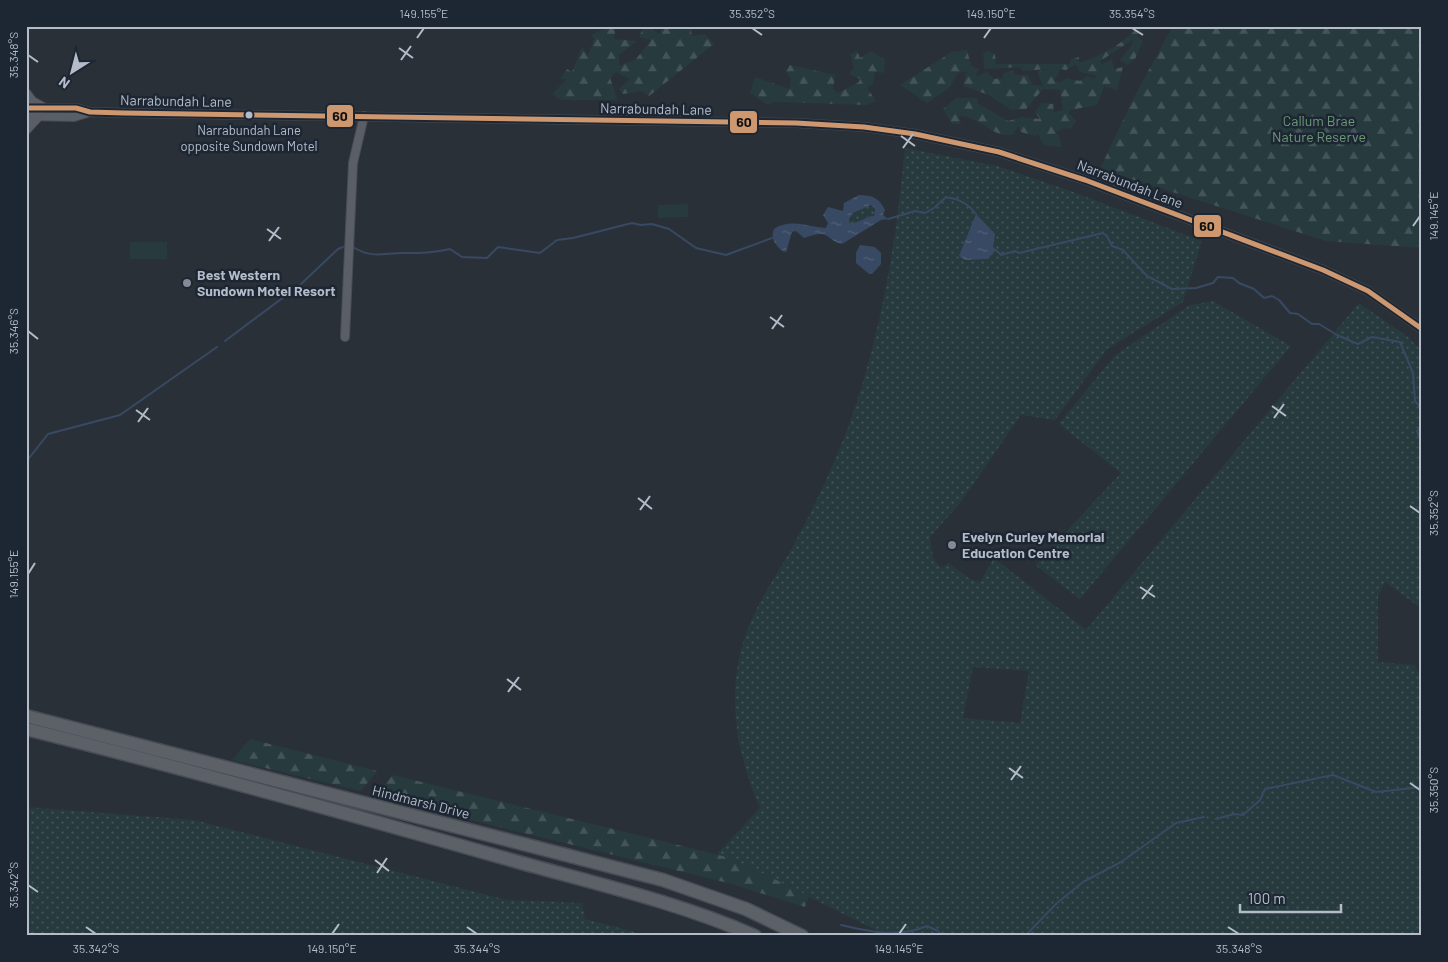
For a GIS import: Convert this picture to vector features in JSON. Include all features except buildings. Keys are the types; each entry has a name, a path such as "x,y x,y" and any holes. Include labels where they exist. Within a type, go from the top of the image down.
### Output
{"main road":[{"path":"26,704 53,723"},
{"name":"Hindmarsh Drive","path":"26,716 679,884 746,909 802,936"},
{"path":"26,729 357,816 686,911 755,936"},
{"path":"26,737 81,743"},
{"path":"357,816 360,801"}],"street":[{"path":"26,94 41,112 26,129"},
{"name":"Narrabundah Lane","path":"26,108 41,112"},
{"name":"Narrabundah Lane","path":"26,116 41,112 76,108 90,112 796,123 864,127 946,139 999,152 1086,180 1323,270 1368,291 1422,329"},
{"path":"345,337 353,163 364,116"}],"green space":[{"path":"610,26 616,26 614,39 637,41 619,55 619,66 636,59 651,40 639,37 644,26 653,26 652,29 659,34 663,26 677,26 678,30 691,29 692,36 705,34 714,44 649,96 642,91 623,94 619,89 630,79 616,72 610,78 618,100 561,100 552,94 567,79 560,79 567,69 572,72 582,47 588,56 594,39 591,35"},
{"path":"1139,26 1144,26 1137,36 1143,41 1135,59 1127,65 1120,60 1130,48 1133,40 1100,61 1102,64 1112,60 1114,69 1123,67 1117,90 1104,86 1097,105 1068,112 1076,121 1071,129 1064,128 1056,132 1059,135 1061,147 1044,145 1038,134 1035,136 1021,132 1018,126 1013,135 1005,135 967,117 959,116 961,124 952,124 943,109 956,98 978,98 977,103 1008,121 1022,117 1040,119 1035,112 1042,103 1053,104 1054,112 1063,110 1060,90 1043,89 1026,109 1011,110 989,95 963,86 967,71 958,73 950,87 927,103 900,85 952,52 967,50 971,66 979,69 976,74 978,76 987,72 994,79 1003,78 1003,73 1013,71 1015,75 1027,75 1033,85 1043,86 1037,72 1048,69 1023,71 1019,67 985,69 983,54 988,51 995,54 996,64 1070,64 1070,60 1079,57 1079,62 1082,62 1106,52","holes":["1076,64 1080,72 1097,76 1094,79 1088,76 1080,81 1067,78 1061,82 1054,81 1060,69 1066,70"]},
{"name":"Callum Brae Nature Reserve","path":"1173,26 1422,26 1422,248 1326,241 1100,169 1133,99"},
{"path":"857,51 860,58 871,51 885,60 884,73 875,72 873,84 867,88 876,101 867,105 774,102 768,105 750,93 755,77 790,89 791,79 786,72 790,65 835,75 833,89 838,93 859,82 860,79 849,74 854,67 850,54"},
{"path":"905,148 997,166 1065,189 1202,241 1183,302 1107,349 1055,420 1021,415 961,502 930,537 933,558 939,566 943,567 948,563 970,579 980,582 994,558 1086,630 1359,303 1408,337 1422,351 1422,609 1385,582 1378,597 1378,662 1415,665 1417,671 1422,675 1422,936 888,936 731,858 717,854 760,808 744,762 739,739 735,692 737,668 751,621 813,508 836,459 860,391 886,288 897,219","holes":["973,667 1029,671 1020,723 963,718"]},
{"path":"688,204 688,217 658,218 658,205"},
{"path":"871,205 875,209 874,216 850,223 849,219 853,213"},
{"path":"130,242 167,242 167,259 130,259"},
{"path":"1213,301 1291,346 1080,599 1035,565 1121,473 1059,424 1115,355 1190,305"},
{"path":"250,739 377,771 361,791 232,760"},
{"path":"393,775 731,858 809,896 805,907 728,883 374,796"},
{"path":"26,807 194,820 507,900 582,903 585,919 650,936 26,936"}],"water":[{"path":"859,195 871,197 878,200 885,210 883,215 888,219 881,220 842,244 823,234 804,238 796,231 792,232 786,252 782,251 774,241 774,229 787,224 826,228 828,223 823,215 828,207 843,211 844,203","holes":["871,205 875,209 874,216 850,223 849,219 853,213"]},
{"path":"976,214 995,234 993,247 996,250 988,259 965,260 959,256"},
{"path":"860,245 875,247 881,253 881,264 872,274 869,274 856,263 856,253"}],"waterway":[{"path":"888,219 915,211 925,213 946,197 963,202 976,214"},
{"path":"353,247 366,253 378,255 427,253 450,249 462,257 487,258 498,247 540,253 557,240 573,238 632,223 641,225 652,224 669,229 696,248 726,255 772,238"},
{"path":"996,250 1001,255 1015,251 1019,253 1103,233 1107,236 1112,246 1123,250 1147,276 1172,289 1196,288 1213,283 1218,277 1233,278 1239,283 1254,289 1264,298 1272,296 1279,300 1290,313 1298,314 1312,324 1319,324 1337,335 1358,344 1372,337 1400,342 1413,373 1415,401 1422,409"},
{"path":"225,341 300,285 338,249 343,247"},
{"path":"26,462 48,434 120,415 217,347"},
{"path":"1422,426 1417,431 1422,445"},
{"path":"1216,819 1234,814 1243,815 1260,800 1265,789 1333,775 1376,792 1422,787"},
{"path":"1025,936 1057,903 1083,882 1121,862 1176,823 1204,817"},
{"path":"841,925 884,933 906,932 927,926 938,931 942,936"}],"transit line":[{"name":"60","path":"26,108 76,108 90,112 124,113 796,123 864,127 915,134 999,152 1085,180 1323,270 1368,291 1422,329"}],"place":[{"name":"Narrabundah Lane opposite Sundown Motel","path":"249,115"},
{"name":"Best Western Sundown Motel Resort","path":"187,283"},
{"name":"Evelyn Curley Memorial Education Centre","path":"952,545"}]}
